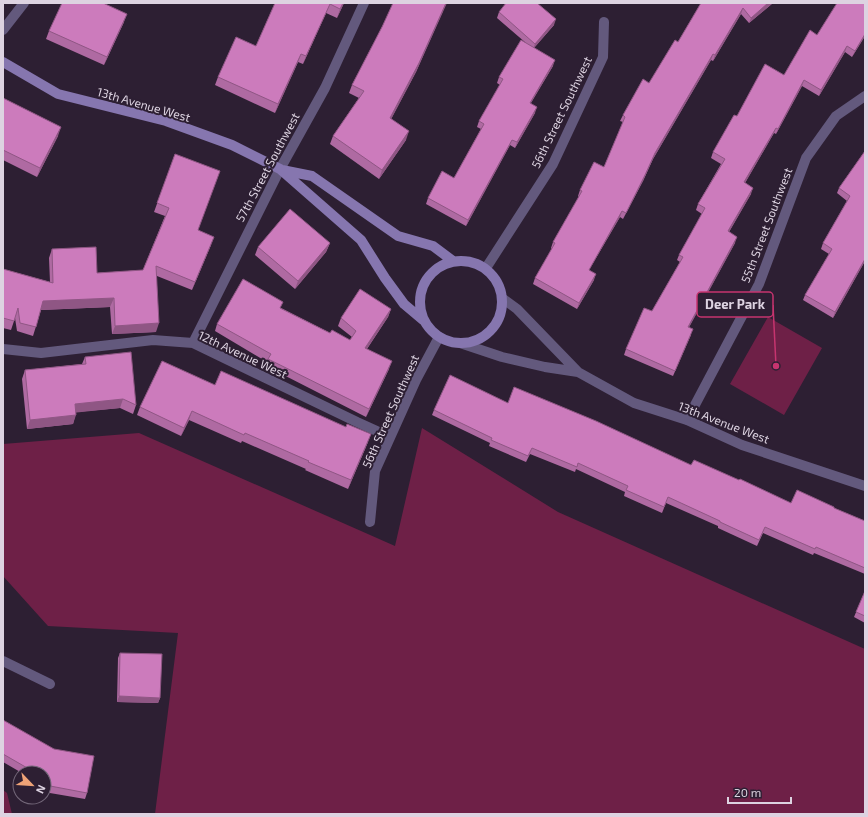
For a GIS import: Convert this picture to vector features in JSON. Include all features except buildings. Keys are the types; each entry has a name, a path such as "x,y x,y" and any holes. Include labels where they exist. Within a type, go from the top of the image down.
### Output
{"street":[{"path":"3,30 24,3"},
{"name":"57th Street Southwest","path":"193,343 280,169 325,88 364,3"},
{"name":"56th Street Southwest","path":"486,268 553,164 603,57 604,22"},
{"name":"13th Avenue West","path":"3,62 58,94 166,121 232,144 280,169 361,240 384,278 404,304 424,320"},
{"name":"55th Street Southwest","path":"687,420 759,284 806,158 836,116 865,96"},
{"name":"13th Avenue West","path":"280,169 312,176 398,236 433,246 453,261"},
{"path":"463,260 473,262 486,268 496,280 500,288 502,298 502,307 499,316 495,325 489,332 481,338 460,343 439,337 429,329 420,312 419,303 423,284 428,276 435,269 453,261 463,260"},
{"name":"13th Avenue West","path":"502,298 517,309 578,372 634,403 687,420 742,445 865,486"},
{"name":"56th Street Southwest","path":"370,522 375,471 416,380 439,337"},
{"name":"12th Avenue West","path":"3,349 42,353 153,340 193,343 390,437"},
{"name":"13th Avenue West","path":"460,343 502,357 545,367 578,372"},
{"path":"3,661 50,684"}],"shaded area":[{"path":"768,317 822,348 784,415 730,384"},
{"path":"422,428 558,512 865,649 865,814 155,814 178,633 48,626 3,576 3,444 139,433 395,546"},
{"path":"3,790 7,793 12,814 3,814"}],"place":[{"name":"Deer Park","path":"776,366"}]}
